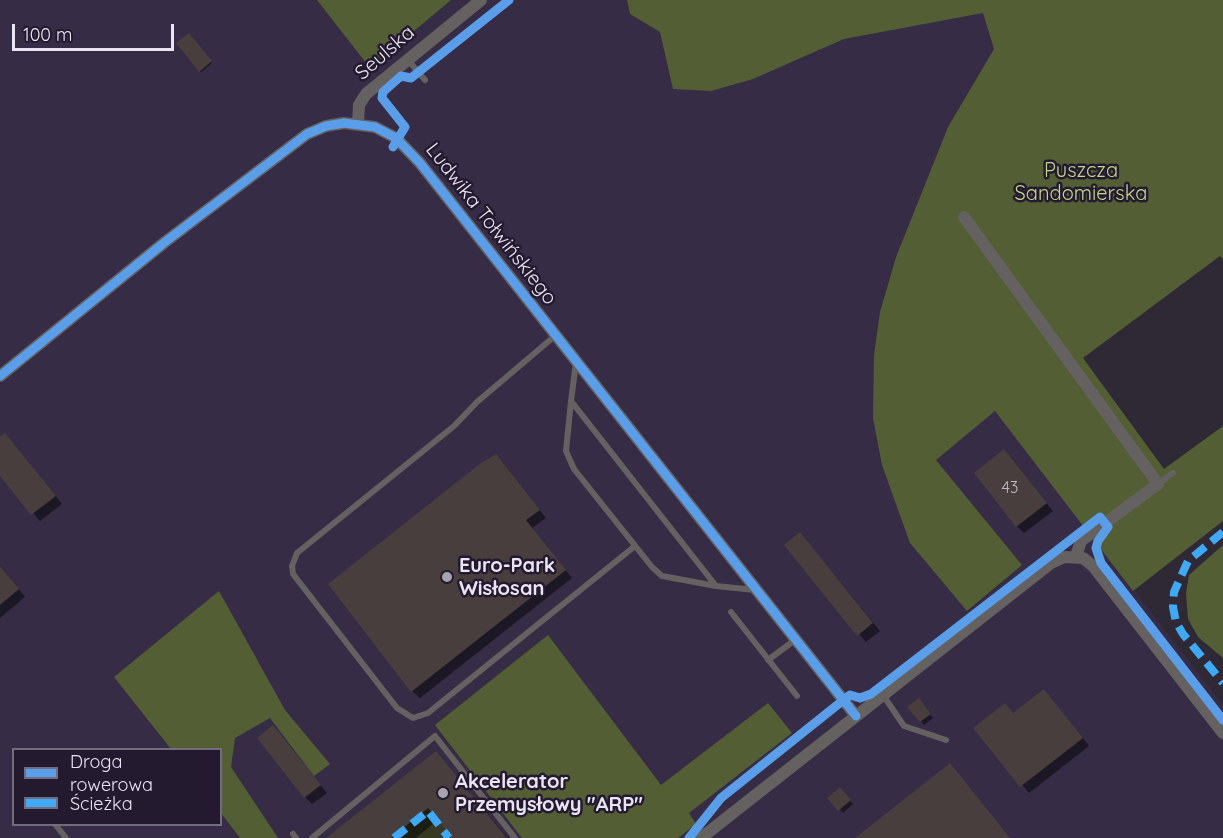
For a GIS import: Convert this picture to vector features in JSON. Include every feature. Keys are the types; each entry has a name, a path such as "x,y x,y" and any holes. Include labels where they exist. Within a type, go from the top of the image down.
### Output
{"street":[{"name":"Seulska","path":"358,123 359,105 366,94 407,58 481,0"},
{"name":"Ludwika Tołwińskiego","path":"0,376 156,249 300,139 326,126 358,123 386,132 406,146 856,716"},
{"path":"964,217 1158,484 1081,541 1076,556"},
{"path":"701,838 1051,563 1064,556 1083,558 1093,566 1223,733"}],"lane":[{"path":"407,58 425,80"},
{"path":"556,336 477,402 454,426 297,553 292,566 293,574 397,708 412,718 428,713 635,546"},
{"path":"576,361 566,451 574,469 662,576 716,586 756,590"},
{"path":"571,401 716,586"},
{"path":"1158,484 1173,473"},
{"path":"731,612 797,696"},
{"path":"768,660 796,640"},
{"path":"883,695 904,726 946,740"},
{"path":"312,838 435,736 515,838"},
{"path":"57,826 66,838"}],"shaded area":[{"path":"0,0 317,0 370,68 451,0 627,0 630,14 661,31 673,89 753,79 844,39 983,13 994,49 948,127 896,257 880,312 910,543 968,611 1022,565 936,460 995,410 1223,705 1223,838 0,838"}],"green space":[{"path":"317,0 451,0 370,68"},
{"name":"Puszcza Sandomierska","path":"627,0 1223,0 1223,259 1220,256 1083,358 1164,469 1223,426 1223,521 1133,591 995,411 936,460 1022,565 967,611 910,543 882,465 873,418 874,355 880,312 896,257 948,127 994,49 983,13 844,39 753,79 711,91 673,89 660,32 630,14"},
{"path":"1223,545 1223,658 1198,637 1188,619 1186,593 1189,575"},
{"path":"219,591 285,710 330,764 314,776 270,718 235,738 231,767 278,838 240,838 222,814 222,748 170,748 114,677"},
{"path":"548,635 661,785 768,703 792,733 689,813 696,824 678,838 522,838 435,725"},
{"path":"428,808 452,838 391,838"}],"building":[{"path":"189,33 212,61 199,72 176,43"},
{"path":"5,433 56,496 31,515 0,476 0,436"},
{"path":"1004,449 1047,503 1016,527 974,473"},
{"name":"Euro-Park Wisłosan","path":"496,454 540,510 526,520 566,570 411,692 328,584 481,463"},
{"path":"800,532 873,623 857,636 784,545"},
{"path":"0,566 19,589 0,605"},
{"path":"1044,689 1083,738 1020,787 973,728 1005,703 1013,713"},
{"path":"919,698 931,714 920,722 907,707"},
{"path":"273,725 321,785 304,798 257,738"},
{"path":"436,751 507,838 452,838 428,808 391,838 326,838"},
{"path":"950,763 1010,838 855,838"},
{"path":"840,787 851,800 838,811 827,798"}],"marked path":[{"path":"1223,532 1188,561 1174,592 1173,607 1176,622 1183,634 1223,683"},
{"path":"394,838 428,811 449,838"}],"cycle path":[{"path":"393,147 405,127 382,98 383,92 401,76 411,78 509,0"},
{"path":"0,376 165,242 307,134 326,126 344,123 375,127 396,138 420,163 856,716"},
{"path":"689,838 721,798 850,695 860,698 871,694 1100,517 1108,527 1096,548 1101,563 1223,720"}],"place":[{"name":"Euro-Park Wisłosan","path":"447,577"},
{"name":"Akcelerator Przemysłowy \"ARP\"","path":"443,793"}]}
